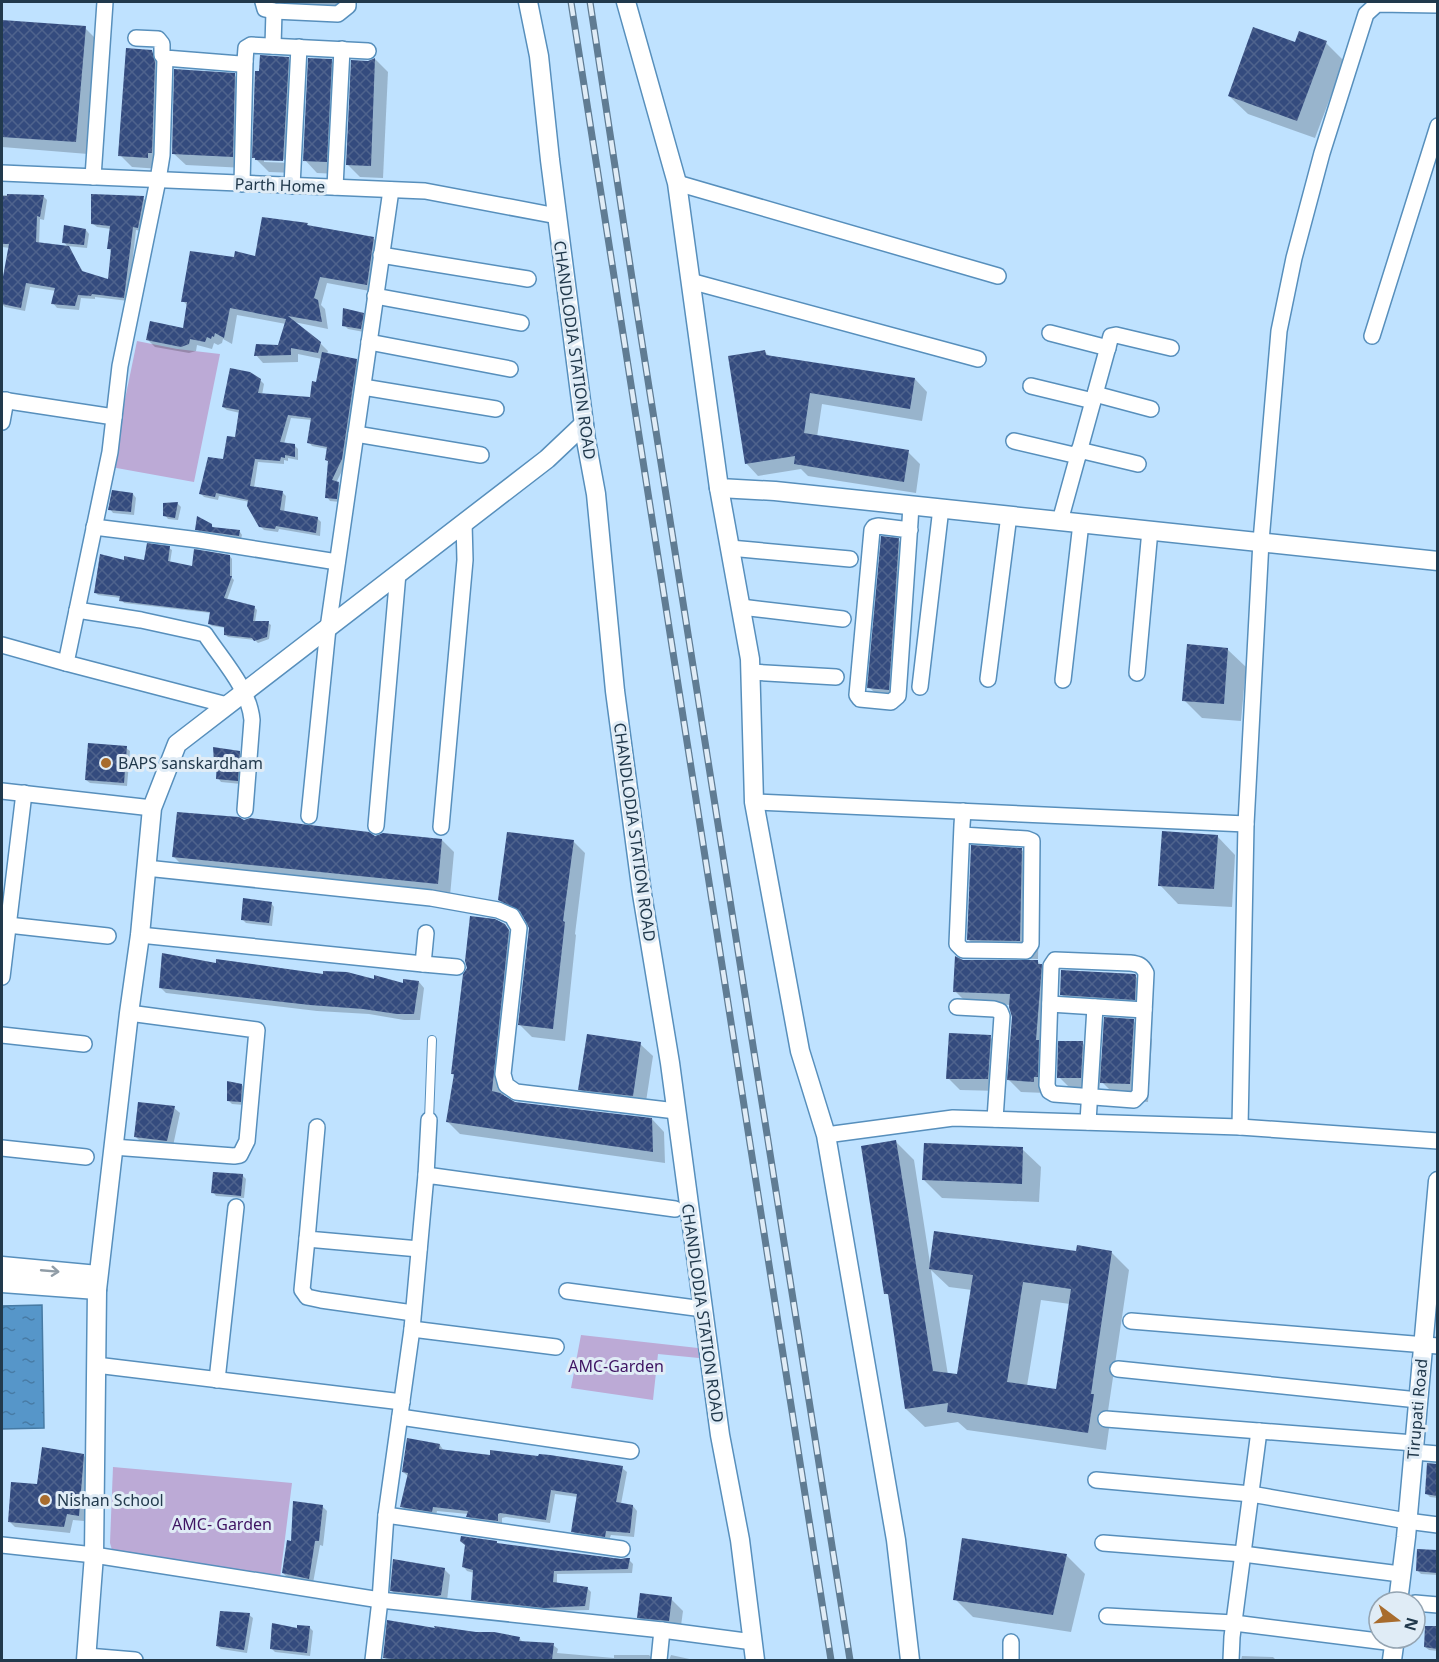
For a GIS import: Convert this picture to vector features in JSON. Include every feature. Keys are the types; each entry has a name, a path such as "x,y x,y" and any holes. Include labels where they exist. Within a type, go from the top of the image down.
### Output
{"street":[{"path":"93,177 105,2"},
{"path":"273,46 269,6 338,14 348,6 348,2"},
{"name":"CHANDLODIA STATION ROAD","path":"528,2 539,56 584,424 596,494 615,691 642,894 676,1111 720,1435 740,1540 754,1651"},
{"path":"626,2 676,183 719,488 750,659 754,802 800,1051 826,1135 896,1540 910,1660"},
{"path":"1240,1127 1246,824 1262,541 1279,331 1294,258 1322,153 1366,14 1377,4 1437,5"},
{"path":"66,663 110,452 120,366 162,155 165,58 162,55 162,44 158,39 136,38"},
{"path":"242,184 246,48 251,45 368,51"},
{"path":"292,186 299,47"},
{"path":"335,187 342,49"},
{"path":"165,58 240,64 245,61"},
{"path":"1372,336 1437,126"},
{"name":"Parth Home","path":"2,173 425,191 557,216"},
{"path":"676,183 998,276"},
{"path":"309,816 328,628 391,190"},
{"path":"381,255 528,279"},
{"path":"690,280 978,359"},
{"path":"375,296 521,323"},
{"path":"1050,333 1108,348"},
{"path":"1060,520 1111,336 1116,335 1171,348"},
{"path":"369,342 510,369"},
{"path":"1030,386 1151,409"},
{"path":"363,387 496,409"},
{"path":"2,422 4,400 114,417"},
{"path":"135,1660 86,1658 94,1555 97,1282 140,935 152,808 177,744 546,459 584,424"},
{"path":"356,434 481,455"},
{"path":"1014,441 1138,464"},
{"path":"719,488 775,491 1437,561"},
{"path":"910,530 878,526 872,530 857,695 860,699 891,702 897,696 910,530 911,505"},
{"path":"921,687 941,508"},
{"path":"988,679 1009,515"},
{"path":"441,827 465,560 464,523"},
{"path":"1063,680 1081,523"},
{"path":"94,527 199,540 338,562"},
{"path":"1137,673 1150,530"},
{"path":"730,548 850,559"},
{"path":"376,826 398,573"},
{"path":"741,607 843,619"},
{"path":"77,610 141,620 205,634 244,693 251,710 245,810"},
{"path":"2,645 227,705"},
{"path":"750,672 836,676"},
{"path":"2,791 152,808"},
{"path":"2,977 3,947 8,925 7,879 24,793"},
{"path":"754,802 1246,824"},
{"path":"962,835 1032,841 1031,944 1026,951 963,950 958,947 957,944 963,812"},
{"path":"146,868 431,898 498,910 512,916 519,928 503,1074 506,1084 516,1092 676,1111"},
{"path":"8,925 108,936"},
{"path":"423,964 426,933"},
{"path":"140,935 457,967"},
{"path":"1055,960 1139,964 1146,973 1144,1010 1138,1098 1134,1100 1090,1097 1054,1094 1049,1091 1047,1085 1051,966 1055,960"},
{"path":"1050,1004 1144,1010"},
{"path":"957,1007 994,1009 1000,1011 1002,1016 995,1119"},
{"path":"1088,1122 1095,1007"},
{"path":"113,1147 234,1156 240,1155 247,1141 257,1030 129,1013"},
{"path":"2,1035 84,1044"},
{"path":"826,1135 953,1118 1240,1127 1437,1141"},
{"path":"373,1660 386,1515 412,1329 429,1120"},
{"path":"317,1127 302,1290 307,1297 321,1300 413,1313"},
{"path":"2,1148 86,1157"},
{"path":"426,1175 675,1209"},
{"name":"Tirupati Road","path":"1399,1590 1418,1400 1430,1346 1437,1181"},
{"path":"217,1380 236,1207"},
{"path":"307,1239 419,1249"},
{"path":"2,1266 97,1282"},
{"path":"2,1283 97,1282"},
{"path":"567,1291 703,1309"},
{"path":"1131,1321 1430,1346"},
{"path":"412,1329 556,1347"},
{"path":"96,1365 402,1402"},
{"path":"1118,1369 1418,1400"},
{"path":"400,1417 631,1451"},
{"path":"1106,1419 1259,1431 1414,1447 1437,1454"},
{"path":"1231,1660 1259,1431"},
{"path":"1096,1480 1251,1494 1437,1525"},
{"path":"386,1515 622,1548"},
{"path":"1103,1543 1243,1554 1400,1574"},
{"path":"2,1545 94,1555 380,1600 662,1630 754,1651"},
{"path":"1107,1616 1234,1623 1367,1643"},
{"path":"659,1660 662,1630"},
{"path":"1011,1642 1011,1660"}],"lane":[{"path":"429,1120 432,1040"}],"green space":[{"path":"137,341 220,354 194,482 111,467"},
{"name":"AMC-Garden","path":"581,1335 698,1348 699,1358 658,1354 653,1400 571,1388"},
{"name":"AMC- Garden","path":"113,1467 292,1483 280,1578 122,1559 112,1550 110,1543"}],"water":[{"path":"42,1305 44,1428 2,1429 2,1306"}],"building":[{"path":"2,20 86,26 76,142 2,137"},
{"path":"1253,27 1295,42 1299,31 1327,41 1297,121 1228,96"},
{"path":"126,48 152,50 155,62 152,153 148,153 148,158 118,156"},
{"path":"260,55 289,57 283,161 252,158 255,71 259,71"},
{"path":"308,58 332,59 327,162 303,161"},
{"path":"375,58 371,166 346,165 351,60 368,61"},
{"path":"174,69 235,73 233,157 172,154"},
{"path":"7,194 44,195 40,217 37,216 36,242 69,246 82,271 108,279 111,249 107,249 110,226 91,224 91,194 144,196 138,228 133,227 124,298 92,294 91,296 78,295 75,306 51,304 55,288 26,283 21,308 2,304 2,282 9,244 2,244 2,196 7,196"},
{"path":"262,217 308,223 307,225 374,237 367,285 320,277 314,298 318,300 322,322 288,316 321,342 318,353 291,348 291,355 254,356 256,344 278,345 286,319 230,308 224,338 215,333 211,339 207,337 205,342 190,339 189,344 181,347 146,340 150,321 183,328 187,302 181,302 190,251 234,257 235,251 255,256"},
{"path":"64,225 86,229 84,245 62,243"},
{"path":"343,308 364,313 361,329 342,326"},
{"path":"765,350 766,355 915,378 910,409 810,393 804,433 909,450 904,482 794,464 795,456 745,464 728,356"},
{"path":"322,352 357,359 342,459 332,480 339,482 337,499 325,498 327,447 307,443 311,418 288,415 280,442 295,444 295,457 285,455 285,458 281,457 280,461 255,459 250,486 283,491 280,510 318,517 316,533 276,526 275,529 259,527 247,506 248,500 216,493 215,497 199,494 208,457 223,459 227,436 235,437 239,410 222,407 230,368 250,372 261,379 258,393 310,397 312,381 316,382"},
{"path":"112,490 133,493 131,512 108,510"},
{"path":"178,502 175,518 163,516 163,503"},
{"path":"197,516 212,524 212,527 240,530 239,536 195,530"},
{"path":"881,536 899,538 889,690 867,688"},
{"path":"147,543 170,546 168,561 192,566 194,549 230,555 230,576 232,576 224,598 255,606 253,621 269,621 267,637 254,641 252,638 224,635 224,627 208,624 210,612 119,601 120,596 94,593 100,554 124,560 124,556 144,560"},
{"path":"1187,644 1228,648 1224,704 1182,701"},
{"name":"BAPS sanskardham","path":"88,743 127,746 124,783 85,780"},
{"path":"213,747 240,751 238,781 216,779 217,762 214,762"},
{"path":"177,812 369,832 375,836 383,833 442,839 438,884 172,857"},
{"path":"1162,831 1218,835 1214,889 1158,886"},
{"path":"507,832 574,840 563,921 565,922 553,1029 518,1025 529,928 520,911 498,900"},
{"path":"971,845 1022,848 1020,941 967,940"},
{"path":"243,898 272,902 269,923 241,920"},
{"path":"470,916 495,919 505,924 509,930 492,1091 515,1102 652,1118 653,1152 446,1122 454,1074 451,1074 463,974 467,968 465,961"},
{"path":"162,953 216,963 216,959 323,974 323,971 347,972 374,979 374,975 403,983 403,979 419,981 414,1014 159,988"},
{"path":"955,956 963,960 1038,960 1038,964 1042,964 1036,1040 1039,1040 1038,1077 1034,1077 1034,1082 1007,1080 1012,1017 1009,1007 1010,994 953,992"},
{"path":"1061,970 1135,974 1135,1000 1060,995"},
{"path":"1104,1017 1134,1019 1130,1084 1100,1083"},
{"path":"949,1033 991,1035 988,1079 946,1079"},
{"path":"587,1034 641,1042 633,1096 578,1090"},
{"path":"1058,1041 1083,1041 1081,1078 1057,1078"},
{"path":"227,1081 242,1084 241,1102 227,1101"},
{"path":"138,1102 175,1106 167,1141 134,1137"},
{"path":"896,1140 933,1371 957,1374 973,1275 929,1269 934,1231 1076,1251 1077,1245 1112,1251 1091,1394 1094,1394 1088,1433 947,1412 948,1403 905,1409 888,1294 884,1294 861,1146","holes":["1023,1282 1071,1289 1056,1389 1007,1382"]},
{"path":"924,1143 1023,1147 1022,1184 922,1180"},
{"path":"213,1172 243,1174 241,1196 211,1193"},
{"path":"407,1438 440,1444 439,1449 490,1455 490,1450 538,1456 539,1454 550,1455 623,1466 616,1502 633,1505 630,1533 606,1531 605,1537 571,1532 577,1494 551,1490 546,1520 500,1513 498,1521 466,1517 468,1511 433,1507 432,1512 400,1507 408,1473 402,1472"},
{"name":"Nishan School","path":"42,1447 84,1454 79,1516 67,1514 64,1527 8,1522 11,1482 37,1484"},
{"path":"1427,1463 1437,1464 1437,1496 1425,1494"},
{"path":"293,1501 323,1505 319,1541 315,1541 309,1579 282,1573 287,1540 291,1541"},
{"path":"461,1536 497,1541 497,1543 621,1559 630,1558 628,1569 554,1571 553,1582 588,1587 585,1606 544,1608 471,1600 473,1570 462,1567 465,1545 460,1541"},
{"path":"962,1538 1067,1554 1053,1615 953,1600"},
{"path":"1417,1549 1437,1550 1437,1573 1416,1571"},
{"path":"393,1559 445,1568 441,1595 390,1591"},
{"path":"640,1593 672,1597 669,1621 637,1618"},
{"path":"220,1611 250,1613 244,1650 216,1646"},
{"path":"387,1620 435,1628 434,1626 494,1632 520,1637 519,1641 554,1643 552,1660 383,1658"},
{"path":"272,1623 297,1628 297,1625 310,1626 307,1653 270,1649"},
{"path":"1427,1626 1437,1626 1437,1649 1427,1647"}],"railway":[{"path":"571,2 831,1660"},
{"path":"590,2 850,1660"}],"place":[{"name":"BAPS sanskardham","path":"106,763"},
{"name":"Nishan School","path":"45,1500"}]}
